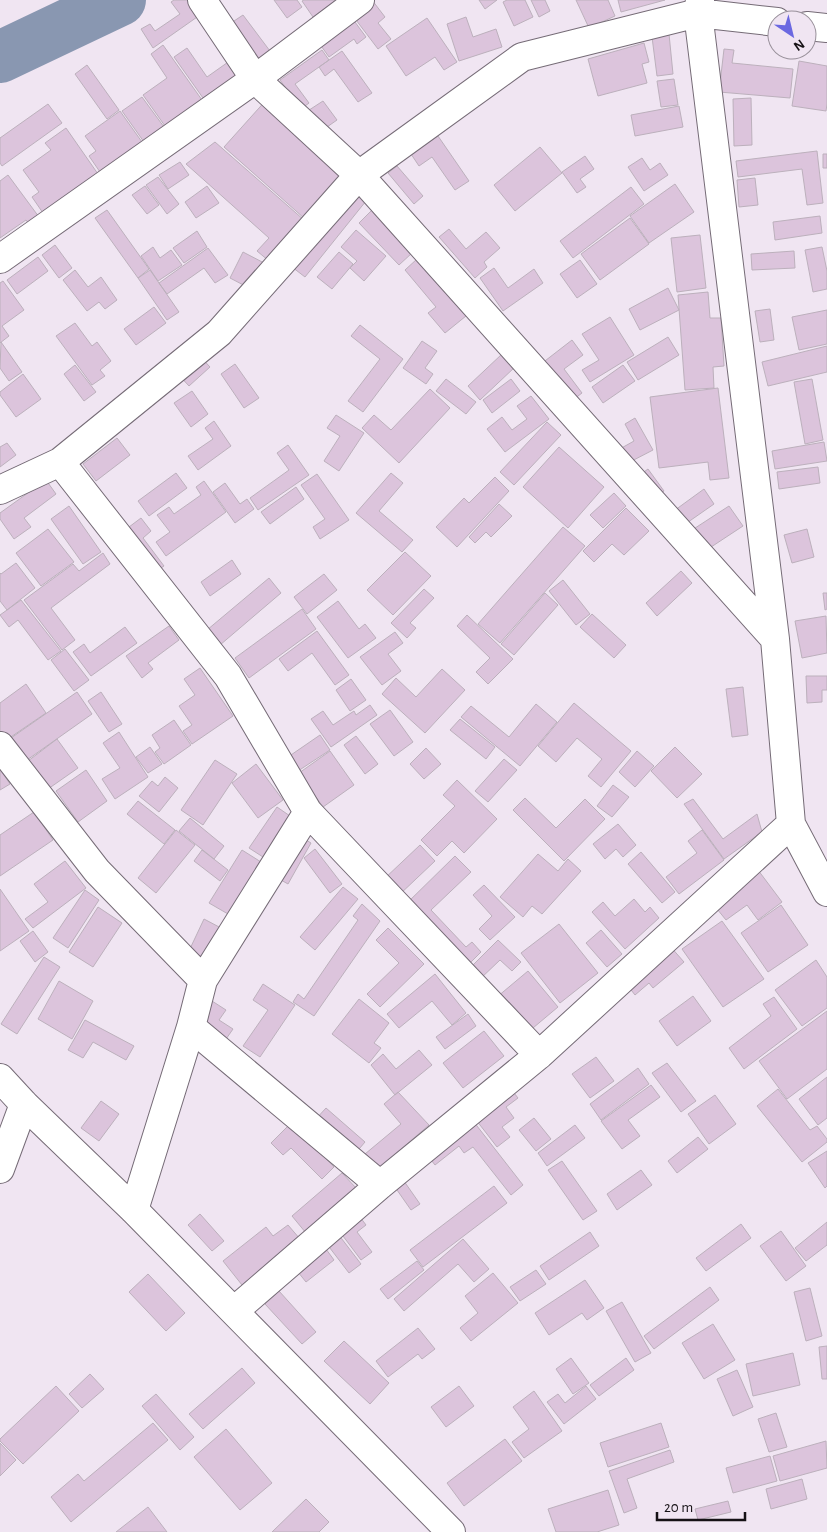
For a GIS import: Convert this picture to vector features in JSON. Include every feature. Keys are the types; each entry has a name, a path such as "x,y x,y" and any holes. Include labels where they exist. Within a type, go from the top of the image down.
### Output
{"street":[{"path":"202,0 255,79 359,175 776,639"},
{"path":"0,259 255,79 360,0"},
{"path":"699,7 776,639 791,824 827,892"},
{"path":"0,490 60,462 219,333 359,175 522,57 699,7 767,20"},
{"path":"60,462 228,676 308,812 539,1055"},
{"path":"0,746 97,871 203,980"},
{"path":"134,1210 191,1027 203,980 308,812"},
{"path":"234,1311 380,1185 539,1055 791,824"},
{"path":"191,1027 380,1185"},
{"path":"0,1078 24,1104 134,1210 452,1532"},
{"path":"0,1169 24,1104"}],"building":[{"path":"174,0 190,0 200,15 153,48 141,29 150,24 155,31 180,14 171,2"},
{"path":"274,0 297,0 302,7 287,18"},
{"path":"336,0 313,17 302,1"},
{"path":"372,0 385,17 378,23 391,39 378,49 353,16"},
{"path":"479,0 497,0 485,9"},
{"path":"507,0 525,0 533,17 514,26 503,2"},
{"path":"531,0 545,0 550,11 539,17"},
{"path":"576,0 608,0 615,16 589,28"},
{"path":"618,0 665,0 621,12"},
{"path":"243,15 270,51 254,62 228,25"},
{"path":"466,17 473,37 496,29 502,47 459,61 447,24"},
{"path":"352,18 366,37 357,44 354,39 329,57 319,43"},
{"path":"427,18 457,62 444,70 435,57 406,76 386,46"},
{"path":"669,34 673,74 657,76 652,37"},
{"path":"644,43 649,62 642,64 647,83 598,96 588,59"},
{"path":"163,45 202,100 165,126 143,95 167,78 151,54"},
{"path":"187,48 207,77 231,60 240,73 203,98 174,57"},
{"path":"724,49 734,50 732,63 793,69 790,98 719,92"},
{"path":"322,50 329,60 295,84 309,103 301,109 280,80"},
{"path":"342,51 372,93 358,102 334,69 325,76 319,67"},
{"path":"799,61 827,66 826,111 792,106"},
{"path":"87,65 119,110 107,119 75,74"},
{"path":"674,79 678,105 661,107 657,81"},
{"path":"142,97 164,127 144,142 122,111"},
{"path":"268,98 349,170 305,219 224,147"},
{"path":"751,98 752,145 734,146 733,99"},
{"path":"323,101 337,120 317,134 303,114"},
{"path":"48,104 62,123 2,166 0,163 0,138"},
{"path":"679,106 683,127 635,136 631,115"},
{"path":"120,111 142,142 100,172 89,156 96,151 85,136"},
{"path":"66,128 98,174 43,213 32,197 39,192 23,170 51,150 45,143"},
{"path":"438,136 469,181 455,190 432,157 419,166 411,154"},
{"path":"215,142 304,220 269,261 257,251 269,238 186,164"},
{"path":"540,147 562,173 515,211 494,185"},
{"path":"817,151 823,203 807,205 802,169 738,177 736,161"},
{"path":"823,154 827,154 827,168 823,168"},
{"path":"585,156 594,169 580,179 586,187 577,193 562,172"},
{"path":"642,158 650,170 660,163 668,175 644,191 628,167"},
{"path":"180,162 189,175 168,189 159,175"},
{"path":"397,166 423,196 414,204 388,173"},
{"path":"8,175 39,217 29,224 26,220 0,238 0,181"},
{"path":"158,177 179,204 167,214 146,185"},
{"path":"755,178 758,205 739,207 737,180"},
{"path":"675,184 694,212 649,243 630,216"},
{"path":"145,186 159,205 147,214 132,195"},
{"path":"207,186 219,203 196,218 185,202"},
{"path":"631,187 644,204 573,258 560,241"},
{"path":"352,191 366,201 305,277 292,267"},
{"path":"107,210 149,269 138,278 95,218"},
{"path":"372,210 412,253 399,265 359,223"},
{"path":"820,216 822,233 775,240 773,222"},
{"path":"630,218 649,244 600,280 581,254"},
{"path":"449,229 466,249 486,232 500,248 484,262 487,267 475,278 439,237"},
{"path":"356,230 386,256 364,281 350,268 357,261 341,247"},
{"path":"197,231 207,247 184,263 173,248"},
{"path":"700,235 706,288 677,292 671,238"},
{"path":"55,245 72,268 59,278 42,255"},
{"path":"153,247 160,258 171,250 182,265 158,281 141,256"},
{"path":"822,247 827,271 827,289 813,292 805,250"},
{"path":"208,248 228,275 215,283 204,268 167,294 159,283"},
{"path":"794,251 795,268 752,270 751,254"},
{"path":"243,252 266,264 253,290 230,278"},
{"path":"339,252 353,264 332,289 317,277"},
{"path":"38,257 48,271 17,294 7,280"},
{"path":"417,259 466,316 445,333 428,313 436,307 405,270"},
{"path":"580,260 597,284 577,298 560,274"},
{"path":"494,268 508,288 534,269 543,283 503,311 480,278"},
{"path":"75,270 88,287 101,277 117,300 105,309 99,302 87,311 63,280"},
{"path":"150,270 179,312 167,320 138,278"},
{"path":"3,281 24,310 2,326 9,336 0,343 0,283"},
{"path":"668,288 679,310 640,330 629,309"},
{"path":"708,292 710,318 721,318 724,366 713,367 714,388 685,390 678,295"},
{"path":"154,307 166,323 136,345 124,329"},
{"path":"770,309 774,340 760,342 755,311"},
{"path":"827,310 827,344 799,350 792,317"},
{"path":"610,317 634,355 590,382 582,370 599,360 582,334"},
{"path":"75,323 92,346 97,342 111,361 100,370 105,376 92,385 56,336"},
{"path":"360,325 403,359 363,412 348,401 380,359 351,336"},
{"path":"668,337 679,355 638,380 627,362"},
{"path":"572,340 583,355 564,369 582,393 570,402 541,364"},
{"path":"422,341 437,351 425,368 433,374 426,384 403,368"},
{"path":"1,342 22,372 9,381 0,368"},
{"path":"827,346 827,372 768,386 762,362"},
{"path":"197,353 210,367 189,386 176,372"},
{"path":"502,354 515,367 480,400 468,386"},
{"path":"235,364 259,398 244,408 221,374"},
{"path":"75,365 96,392 84,401 64,374"},
{"path":"623,365 635,381 603,403 592,387"},
{"path":"23,374 41,399 16,417 0,395 0,392"},
{"path":"446,379 476,402 466,414 436,391"},
{"path":"511,379 520,391 492,413 483,400"},
{"path":"812,379 823,440 805,444 794,382"},
{"path":"718,388 729,478 710,480 708,462 659,468 650,397"},
{"path":"430,389 450,408 399,463 362,428 374,415 391,430"},
{"path":"192,391 208,414 191,427 174,403"},
{"path":"531,396 549,419 505,452 487,429 502,417 512,430 527,419 517,406"},
{"path":"336,415 364,433 339,471 324,461 340,436 327,428"},
{"path":"635,418 653,450 626,464 618,450 634,441 625,424"},
{"path":"214,421 231,446 198,470 188,456 213,439 205,428"},
{"path":"547,422 561,435 514,485 500,472"},
{"path":"117,438 130,455 96,481 83,464"},
{"path":"824,442 827,461 775,469 772,451"},
{"path":"7,443 16,455 0,467 0,447"},
{"path":"288,445 309,475 258,510 250,498 289,470 277,453"},
{"path":"559,447 604,487 568,528 523,487"},
{"path":"818,467 820,483 779,489 777,472"},
{"path":"648,469 664,491 654,499 637,477"},
{"path":"176,473 187,488 149,516 138,501"},
{"path":"391,473 403,483 379,511 413,540 402,552 356,513"},
{"path":"317,474 349,520 320,539 313,527 325,519 301,485"},
{"path":"495,477 509,491 457,547 436,527 464,498 469,503"},
{"path":"46,480 56,494 24,518 31,527 14,539 0,519 0,513"},
{"path":"204,481 226,512 166,556 156,542 170,532 157,515 169,507 174,514 201,495 196,487"},
{"path":"225,483 240,504 247,499 254,509 235,523 213,492"},
{"path":"296,487 304,499 270,524 261,512"},
{"path":"704,489 714,504 681,527 671,513"},
{"path":"614,493 626,506 603,528 590,515"},
{"path":"499,504 512,516 491,537 486,532 475,543 469,537"},
{"path":"69,506 101,552 83,564 51,519"},
{"path":"729,506 743,526 702,553 689,532"},
{"path":"626,508 649,531 624,555 612,544 594,562 583,551"},
{"path":"141,518 151,531 143,538 164,566 152,574 121,533"},
{"path":"563,527 585,546 500,643 478,624"},
{"path":"48,529 74,562 41,586 16,553"},
{"path":"807,529 814,557 792,563 784,535"},
{"path":"405,552 431,576 393,615 367,590"},
{"path":"103,553 110,564 51,608 75,640 62,650 24,600 73,564 79,571"},
{"path":"232,560 241,574 210,596 201,582"},
{"path":"16,563 35,588 7,610 0,601 0,573"},
{"path":"681,571 692,583 657,616 646,603"},
{"path":"324,574 337,590 307,614 294,597"},
{"path":"269,578 281,593 220,645 207,630"},
{"path":"563,580 590,614 576,625 549,591"},
{"path":"424,589 434,598 410,623 416,628 407,638 391,623"},
{"path":"545,593 558,605 514,655 501,644"},
{"path":"823,593 827,593 827,609 825,610"},
{"path":"21,600 61,651 48,660 18,620 9,627 0,615"},
{"path":"338,601 359,629 365,624 376,638 348,658 317,617"},
{"path":"302,609 316,629 249,678 235,658"},
{"path":"592,614 626,645 614,658 580,627"},
{"path":"467,615 513,659 488,684 476,672 490,658 457,626"},
{"path":"826,616 827,653 802,658 795,621"},
{"path":"169,626 179,640 148,663 153,669 142,678 126,656"},
{"path":"125,627 137,643 91,676 73,652 84,644 90,653"},
{"path":"317,631 349,675 335,685 312,653 288,671 279,659"},
{"path":"395,632 403,643 388,654 401,671 382,685 360,657"},
{"path":"65,649 89,680 74,691 51,660"},
{"path":"200,668 233,716 192,744 183,731 192,725 179,706 195,695 184,679"},
{"path":"442,669 465,690 425,733 382,694 396,678 416,697"},
{"path":"806,676 827,676 827,690 822,690 822,702 807,703"},
{"path":"351,679 366,700 350,711 336,690"},
{"path":"26,684 46,713 5,741 0,733 0,703"},
{"path":"743,687 748,735 732,737 726,689"},
{"path":"77,692 92,714 27,760 11,738"},
{"path":"101,692 122,724 109,732 88,701"},
{"path":"574,703 631,751 601,787 588,776 602,759 577,738 556,762 538,746"},
{"path":"536,704 557,722 520,766 461,717 471,706 509,737"},
{"path":"370,705 377,715 331,747 311,719 323,711 333,725 354,711 356,715"},
{"path":"390,710 413,742 394,756 370,724"},
{"path":"460,719 495,747 486,759 450,730"},
{"path":"174,720 191,745 164,764 155,752 160,748 152,735"},
{"path":"119,732 148,777 115,799 102,779 120,768 103,743"},
{"path":"320,735 330,750 298,771 288,757"},
{"path":"356,736 378,764 365,774 344,745"},
{"path":"57,739 78,768 48,789 28,761"},
{"path":"150,747 162,764 148,773 136,757"},
{"path":"675,747 702,774 677,798 651,771"},
{"path":"426,748 441,764 424,779 410,764"},
{"path":"330,751 354,785 323,807 299,773"},
{"path":"637,751 654,766 635,787 619,772"},
{"path":"504,759 517,770 488,802 475,791"},
{"path":"215,760 237,774 203,825 181,810"},
{"path":"256,764 283,800 258,818 232,783"},
{"path":"0,769 10,784 0,790"},
{"path":"86,770 107,801 78,822 56,791"},
{"path":"165,777 178,788 159,812 139,796 152,781 158,786"},
{"path":"457,780 497,819 464,853 452,841 437,856 421,840 455,806 443,795"},
{"path":"613,785 629,797 612,817 597,806"},
{"path":"525,798 556,828 585,799 605,819 564,861 513,810"},
{"path":"693,799 723,839 757,814 762,832 724,859 684,804"},
{"path":"138,801 175,830 164,844 127,814"},
{"path":"277,807 290,816 263,857 249,848"},
{"path":"34,812 53,840 0,876 0,835"},
{"path":"190,818 224,846 214,859 179,831"},
{"path":"618,824 636,845 623,857 616,849 605,859 593,844"},
{"path":"176,830 195,845 156,893 138,878"},
{"path":"702,830 724,860 679,894 666,877 697,853 688,841"},
{"path":"298,835 311,843 288,884 274,876"},
{"path":"420,845 435,861 398,896 383,880"},
{"path":"315,849 342,884 330,893 304,858"},
{"path":"202,850 228,870 220,881 194,861"},
{"path":"242,850 261,862 228,914 209,903"},
{"path":"641,852 675,892 662,903 628,864"},
{"path":"538,854 558,871 568,859 581,871 542,914 532,906 523,917 500,897"},
{"path":"455,856 471,872 431,910 466,947 472,942 481,952 464,969 403,907"},
{"path":"65,861 86,888 33,928 25,919 48,902 34,884"},
{"path":"758,870 782,902 758,920 747,905 726,920 713,904"},
{"path":"484,885 515,917 490,940 479,929 492,916 473,895"},
{"path":"343,887 358,899 315,950 300,937"},
{"path":"0,889 29,931 0,951"},
{"path":"85,890 99,900 68,948 53,938"},
{"path":"634,899 645,912 650,907 659,918 625,949 592,912 603,902 615,916"},
{"path":"362,904 380,921 314,1016 293,1002 298,994 304,999 358,920 353,916"},
{"path":"781,905 808,945 768,972 741,933"},
{"path":"98,907 122,923 93,967 69,952"},
{"path":"204,919 221,928 205,961 188,953"},
{"path":"722,921 764,979 723,1007 682,949"},
{"path":"559,924 598,973 560,1003 521,953"},
{"path":"388,928 424,964 380,1007 367,994 399,963 376,940"},
{"path":"601,930 622,954 607,967 586,943"},
{"path":"33,931 48,952 35,962 20,941"},
{"path":"498,940 521,962 512,971 500,960 479,980 469,969"},
{"path":"669,945 684,962 653,988 649,983 635,995 625,982"},
{"path":"44,957 60,967 17,1034 1,1024"},
{"path":"816,960 827,977 827,1008 802,1026 775,990"},
{"path":"528,971 558,1007 527,1033 497,997"},
{"path":"435,974 466,1013 452,1025 432,1001 399,1028 387,1014"},
{"path":"59,981 93,1001 72,1039 38,1019"},
{"path":"263,984 295,1005 260,1057 243,1046 268,1010 253,1000"},
{"path":"693,996 711,1021 677,1046 659,1021"},
{"path":"774,997 797,1029 744,1069 729,1048 771,1016 763,1004"},
{"path":"359,999 389,1023 374,1043 381,1048 369,1063 332,1034"},
{"path":"212,1001 226,1010 219,1020 233,1029 224,1042 197,1024"},
{"path":"827,1011 827,1069 787,1099 759,1061"},
{"path":"468,1014 476,1026 445,1049 436,1037"},
{"path":"85,1020 134,1046 126,1060 93,1042 83,1058 68,1050"},
{"path":"484,1031 504,1056 463,1088 443,1063"},
{"path":"419,1050 432,1065 395,1095 371,1065 383,1054 396,1069"},
{"path":"596,1057 614,1081 590,1098 572,1074"},
{"path":"667,1063 696,1101 681,1112 652,1073"},
{"path":"638,1068 649,1084 601,1120 590,1104"},
{"path":"827,1077 827,1118 818,1125 799,1099"},
{"path":"507,1084 518,1098 506,1107 514,1118 502,1127 510,1137 497,1147 470,1112"},
{"path":"651,1085 660,1097 628,1120 640,1136 622,1149 601,1121"},
{"path":"778,1089 810,1130 817,1126 827,1139 827,1142 802,1162 757,1106"},
{"path":"398,1092 429,1125 378,1169 365,1154 401,1124 384,1104"},
{"path":"715,1095 736,1124 709,1144 688,1114"},
{"path":"101,1101 119,1114 99,1141 81,1128"},
{"path":"326,1108 365,1142 354,1155 315,1120"},
{"path":"470,1117 523,1185 511,1195 473,1147 464,1153 459,1146 435,1165 425,1152"},
{"path":"534,1118 551,1139 536,1151 519,1130"},
{"path":"291,1123 334,1167 322,1179 291,1148 283,1155 271,1143"},
{"path":"575,1125 585,1138 547,1166 538,1153"},
{"path":"698,1137 708,1149 677,1173 668,1161"},
{"path":"827,1151 827,1186 825,1188 808,1163"},
{"path":"562,1161 597,1211 583,1220 548,1170"},
{"path":"641,1170 652,1185 617,1210 607,1194"},
{"path":"342,1173 357,1189 306,1233 292,1216"},
{"path":"399,1174 420,1204 411,1210 390,1180"},
{"path":"494,1186 507,1203 423,1267 410,1250"},
{"path":"357,1213 366,1225 357,1232 372,1252 361,1260 337,1228"},
{"path":"200,1214 224,1241 212,1251 188,1225"},
{"path":"827,1222 827,1245 806,1261 795,1248"},
{"path":"741,1224 751,1238 706,1271 696,1258"},
{"path":"288,1225 300,1239 242,1285 223,1261 266,1227 273,1236"},
{"path":"335,1230 361,1264 349,1273 323,1239"},
{"path":"781,1231 806,1266 786,1281 760,1246"},
{"path":"590,1232 599,1246 549,1280 540,1266"},
{"path":"463,1239 489,1269 474,1282 458,1264 404,1311 394,1299"},
{"path":"323,1245 334,1260 306,1282 294,1267"},
{"path":"417,1261 424,1270 388,1299 380,1289"},
{"path":"536,1270 546,1284 520,1301 510,1287"},
{"path":"493,1273 518,1303 471,1341 460,1328 478,1313 465,1296"},
{"path":"148,1274 185,1313 166,1331 129,1292"},
{"path":"585,1280 604,1308 587,1320 582,1313 549,1335 535,1313"},
{"path":"710,1287 719,1300 654,1349 644,1336"},
{"path":"810,1288 822,1336 806,1341 794,1292"},
{"path":"279,1291 316,1332 302,1344 265,1304"},
{"path":"622,1302 651,1353 635,1362 606,1311"},
{"path":"713,1324 735,1360 704,1379 682,1343"},
{"path":"418,1328 435,1349 422,1359 418,1354 388,1377 376,1361"},
{"path":"344,1341 389,1383 370,1404 324,1361"},
{"path":"827,1346 827,1379 822,1379 819,1347"},
{"path":"793,1353 800,1385 753,1396 746,1364"},
{"path":"571,1358 589,1383 573,1394 556,1369"},
{"path":"626,1358 634,1370 599,1396 590,1385"},
{"path":"242,1368 255,1383 203,1429 189,1414"},
{"path":"737,1370 753,1407 733,1416 717,1379"},
{"path":"90,1374 104,1389 82,1408 69,1394"},
{"path":"56,1386 79,1411 23,1464 0,1439"},
{"path":"459,1386 474,1406 446,1427 431,1407"},
{"path":"586,1386 596,1399 564,1424 547,1402 558,1394 565,1403"},
{"path":"534,1391 562,1431 524,1458 512,1442 529,1429 513,1407"},
{"path":"156,1394 194,1437 180,1450 142,1406"},
{"path":"776,1413 787,1447 769,1452 758,1419"},
{"path":"153,1423 168,1440 71,1522 51,1497 78,1474 84,1481"},
{"path":"661,1423 669,1447 608,1467 600,1443"},
{"path":"226,1429 272,1483 240,1510 194,1457"},
{"path":"505,1439 522,1461 464,1506 447,1483"},
{"path":"826,1441 827,1468 780,1481 773,1456"},
{"path":"0,1443 16,1460 0,1476"},
{"path":"670,1450 674,1462 627,1479 637,1508 624,1513 609,1471"},
{"path":"770,1456 777,1481 733,1493 726,1468"},
{"path":"802,1479 807,1499 771,1509 766,1489"},
{"path":"608,1490 619,1525 597,1532 556,1532 548,1509"},
{"path":"306,1499 329,1522 319,1532 272,1532"},
{"path":"728,1501 731,1512 698,1520 695,1509"},
{"path":"148,1507 167,1532 116,1532"}],"waterway":[{"path":"0,57 120,0"}]}
